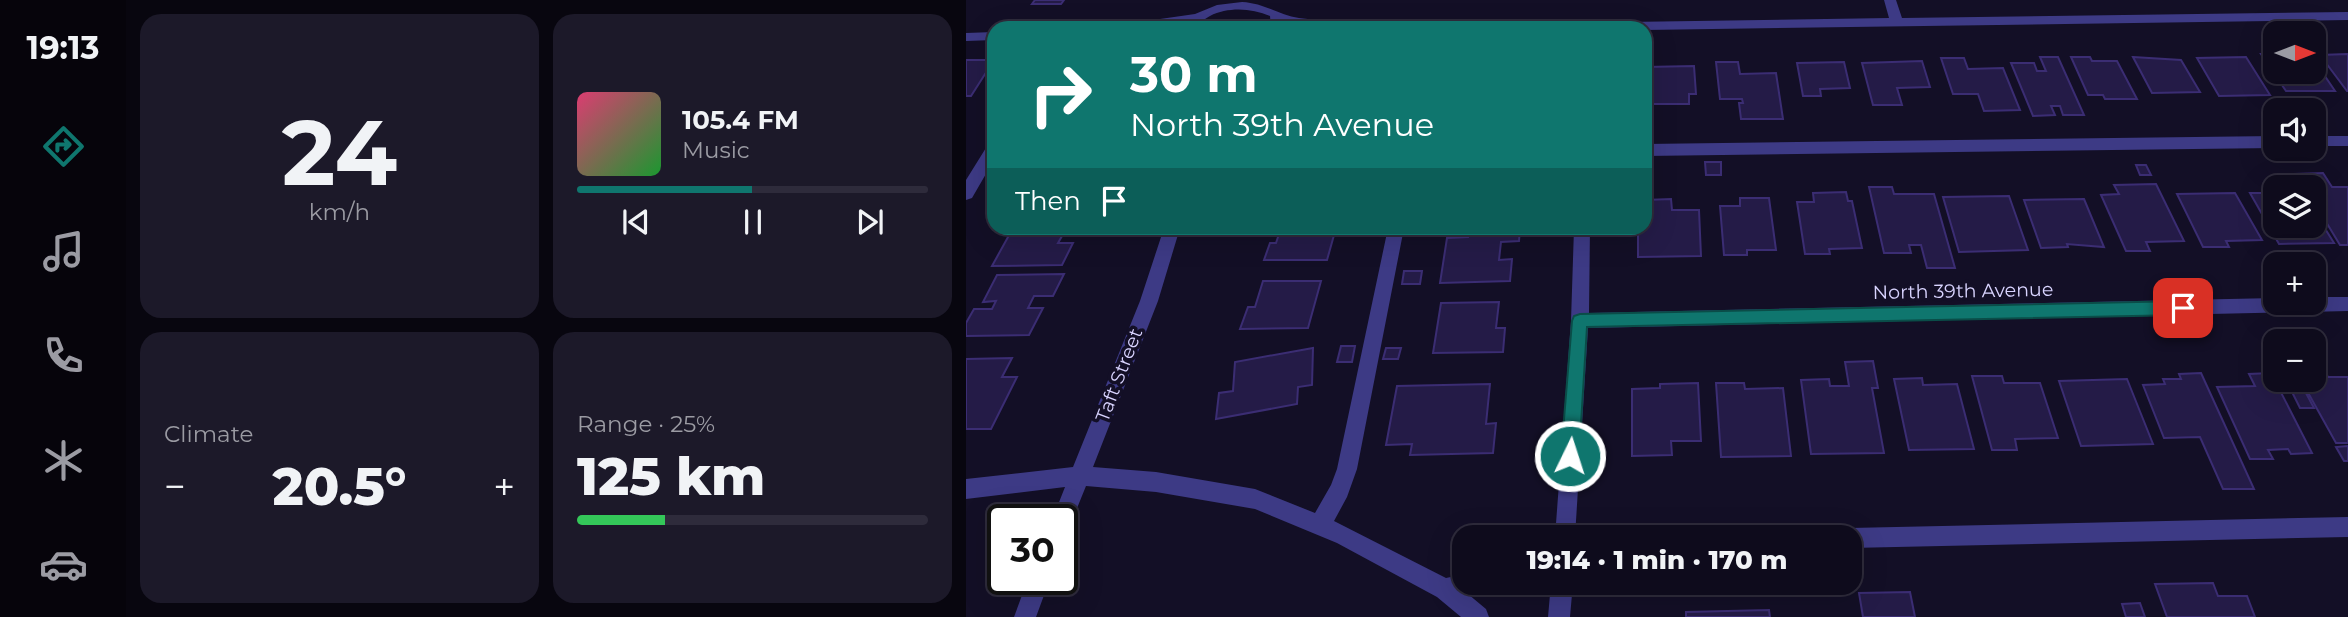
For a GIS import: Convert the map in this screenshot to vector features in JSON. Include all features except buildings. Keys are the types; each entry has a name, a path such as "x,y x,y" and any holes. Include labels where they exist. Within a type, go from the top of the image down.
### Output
{"street":[{"path":"1890,0 1896,22"},
{"path":"1195,21 1232,2 1252,2 1297,21"},
{"path":"1652,26 2348,16"},
{"path":"966,37 987,36"},
{"path":"2326,141 2348,141"},
{"path":"1652,150 2263,142"},
{"path":"966,194 987,159"},
{"name":"Taft Street","path":"1069,504 1157,279 1170,235"},
{"path":"1320,525 1340,490 1347,469 1395,235"},
{"path":"1566,525 1580,321 1582,235"},
{"name":"North 39th Avenue","path":"1580,321 2348,304"},
{"path":"966,489 1080,476 1156,482 1255,499 1344,535 1445,589 1478,617"},
{"path":"1862,538 2348,527"},
{"path":"1445,589 1452,587"},
{"path":"1025,617 1034,595"},
{"path":"1559,617 1561,595"}],"route":[{"path":"1570,456 1580,321 2183,308"}]}
